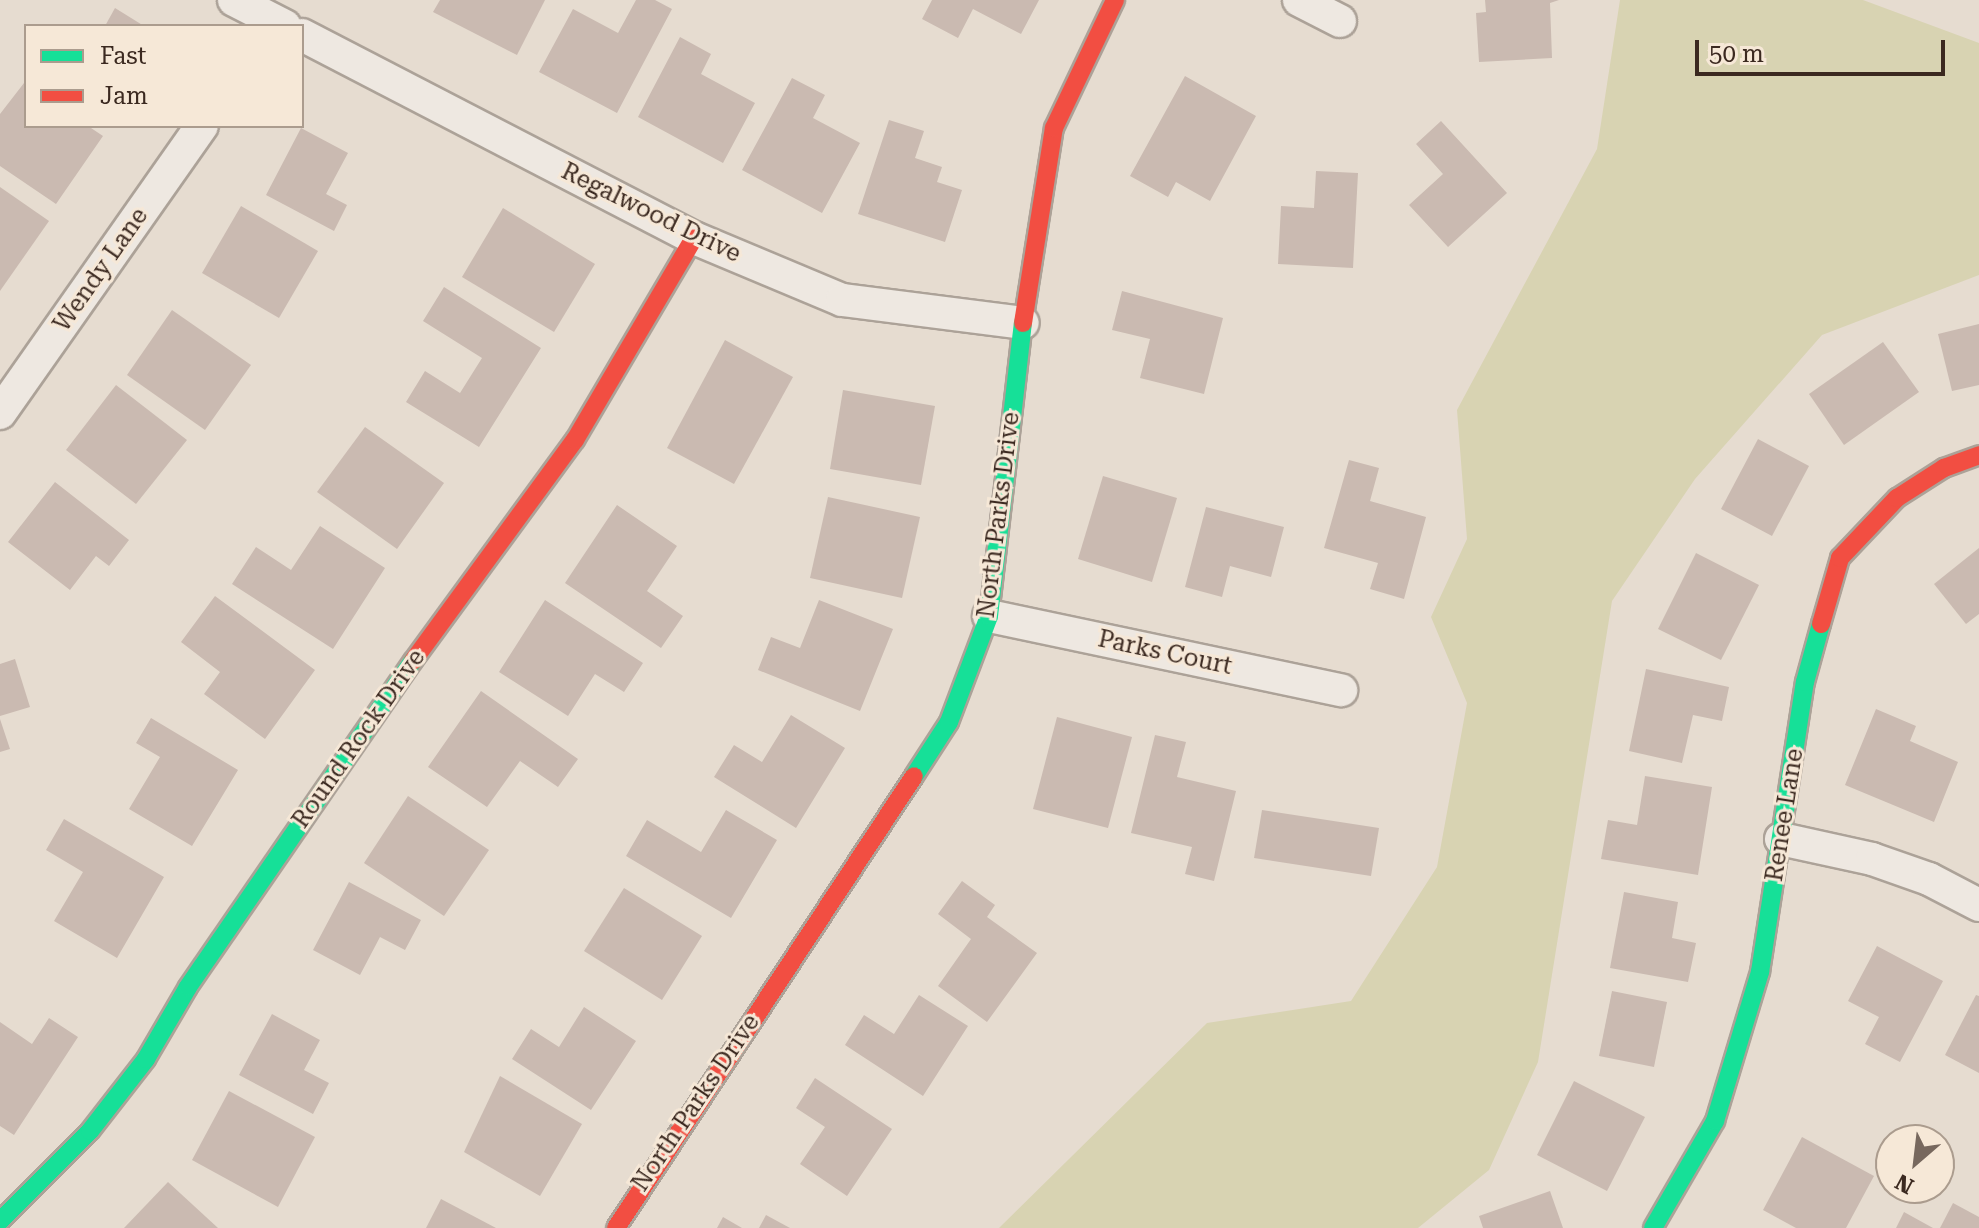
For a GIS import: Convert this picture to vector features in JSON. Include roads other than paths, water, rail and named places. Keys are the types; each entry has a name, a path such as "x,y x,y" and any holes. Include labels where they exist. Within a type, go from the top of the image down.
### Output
{"street":[{"path":"234,0 272,23"},
{"name":"North Parks Drive","path":"616,1228 949,722 989,616 1023,323 1054,128 1115,0"},
{"path":"1299,0 1340,21"},
{"name":"Regalwood Drive","path":"304,36 694,238 842,300 1023,323"},
{"name":"Wendy Lane","path":"0,413 201,128"},
{"name":"Round Rock Drive","path":"0,1221 90,1131 146,1059 188,987 365,727 575,440 694,238"},
{"name":"Renee Lane","path":"1662,1225 1715,1121 1760,972 1805,682 1840,558 1897,498 1944,468 1979,455"},
{"name":"Parks Court","path":"989,616 1341,690"},
{"path":"1781,839 1872,859 1929,879 1979,905"}]}
